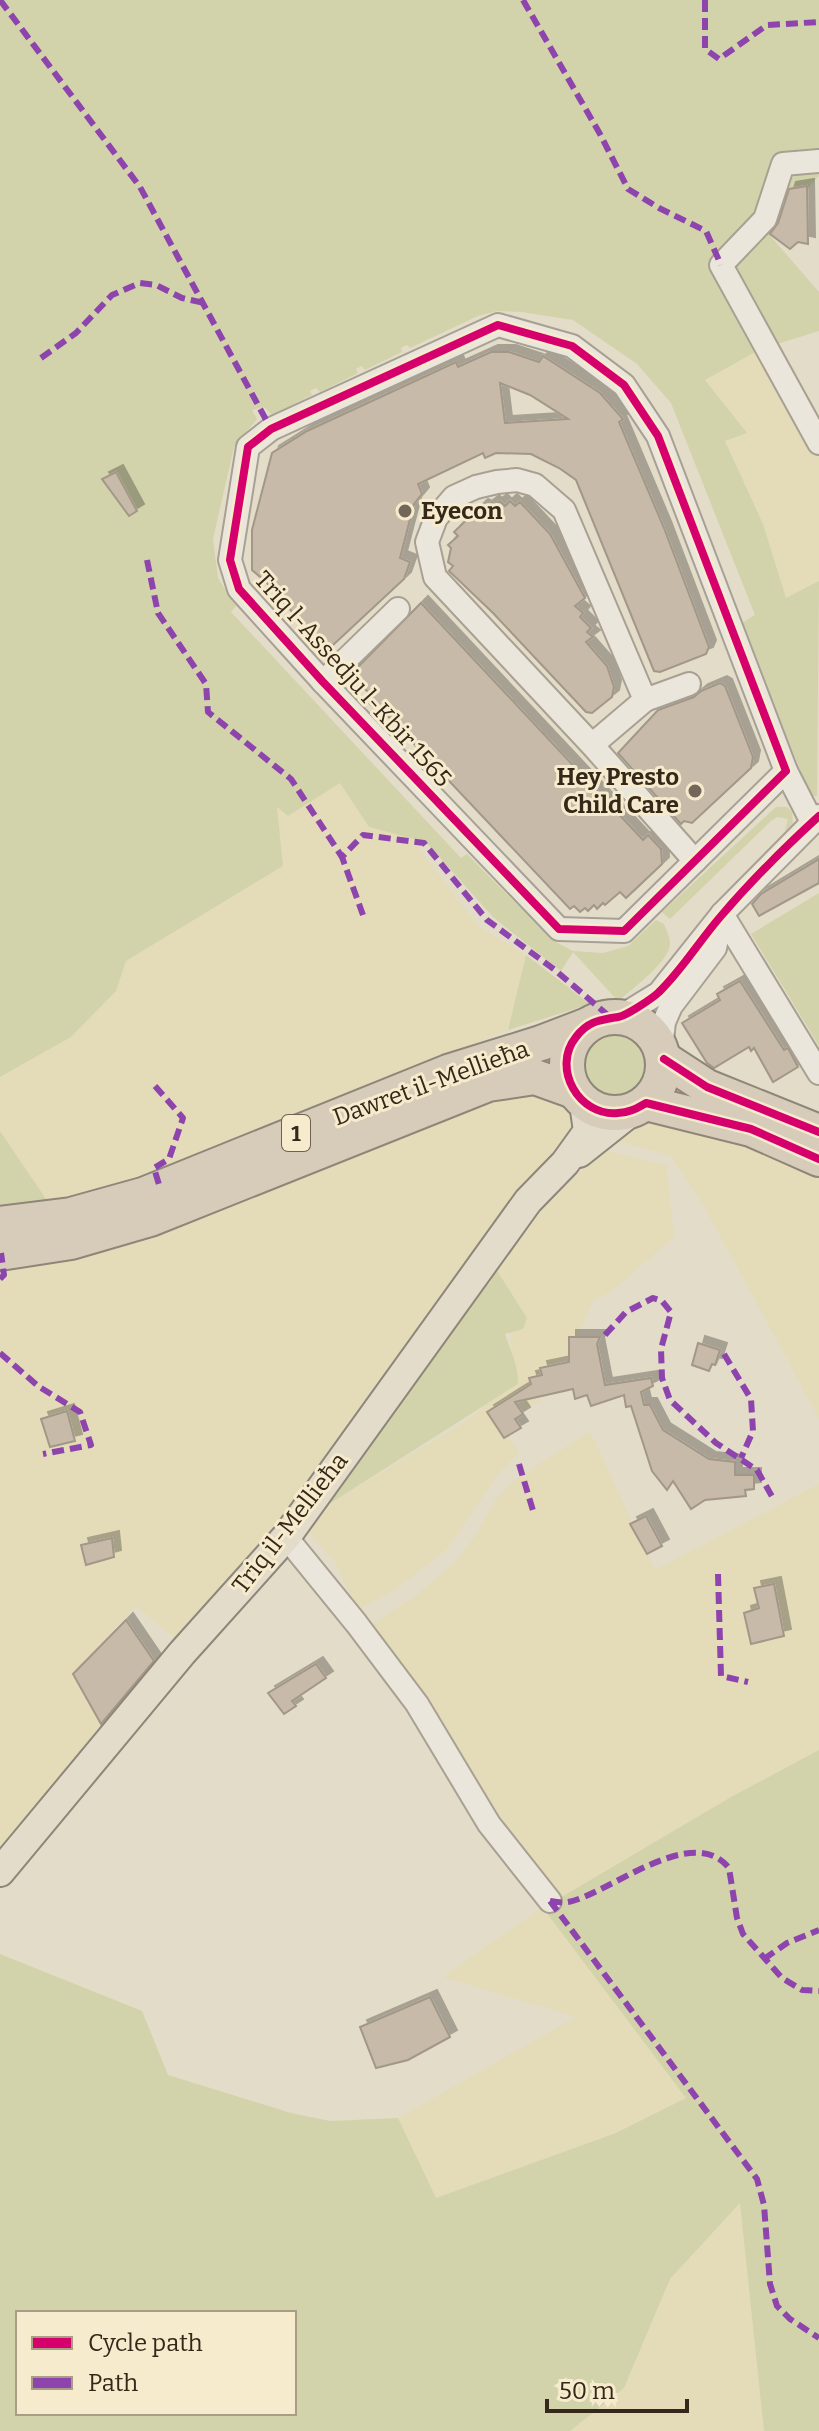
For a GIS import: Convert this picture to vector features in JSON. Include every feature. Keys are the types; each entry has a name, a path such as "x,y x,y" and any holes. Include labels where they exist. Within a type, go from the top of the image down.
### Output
{"highway":[{"path":"662,1053 663,1077 658,1089 639,1107 615,1114 596,1110 579,1097 566,1072 567,1054 574,1039 604,1021 639,1023 652,1034 662,1053 707,1087 819,1132"},
{"name":"Dawret il-Mellieħa","path":"0,1224 71,1215 143,1195 448,1072 604,1021"},
{"name":"Dawret il-Mellieħa","path":"0,1253 71,1242 150,1219 488,1084 535,1077 579,1097"},
{"path":"639,1107 751,1129 819,1159"}],"main road":[{"name":"Triq il-Mellieħa","path":"0,1872 182,1653 286,1537 528,1201 565,1163 588,1131 579,1097"},
{"name":"Triq il-Mellieħa","path":"565,1163 639,1107"}],"street":[{"path":"819,161 783,164 765,219 721,265 819,443"},
{"name":"Triq l-Assedju l-Kbir 1565","path":"786,771 624,931 559,929 323,682 239,589 230,560 248,447 271,429 498,325 572,346 624,385 658,436 786,771 816,819"},
{"path":"645,700 564,510 535,485 517,480 476,487 454,497 436,518 427,542 435,577 695,861"},
{"path":"323,682 398,609"},
{"path":"592,745 645,700 689,684"},
{"path":"604,1021 659,993 722,914 816,819"},
{"path":"662,1053 664,1022 671,1006 715,948 722,914"},
{"path":"722,914 819,1073"},
{"path":"286,1537 417,1704 489,1824 550,1901"}],"shaded area":[{"path":"761,349 819,456 819,581 786,598 763,524 725,440 746,434 704,380"},
{"path":"341,783 391,811 478,926 526,955 508,1030 159,1170 50,1205 0,1131 0,1077 71,1037 116,991 126,961 283,866 276,806"},
{"path":"501,1093 545,1093 567,1102 575,1112 571,1140 492,1224 280,1528 176,1639 136,1606 73,1674 103,1729 0,1858 0,1264"},
{"path":"643,1122 675,1123 758,1149 819,1174 819,1418 704,1206 671,1156 615,1141 622,1131"},
{"path":"602,1150 666,1165 674,1237 612,1291 593,1301 569,1355 534,1378 540,1401 524,1408 521,1396 491,1417 519,1452 496,1477 448,1548 395,1590 357,1610 335,1562 309,1532 329,1504 460,1425 517,1382 510,1354 511,1330 501,1278 496,1269 546,1206"},
{"path":"590,1431 655,1570 819,1484 819,1750 731,1797 544,1908 687,2098 616,2133 435,2198 398,2118 576,2017 443,1977 543,1907 369,1626 414,1597 455,1562 497,1498 515,1480"},
{"path":"741,2203 764,2431 570,2431 624,2388 670,2279"}],"green space":[{"path":"0,0 819,0 819,152 808,153 819,176 767,232 819,292 819,331 761,349 705,380 747,433 725,441 763,524 786,598 819,581 817,796 811,796 740,624 755,615 671,403 637,364 573,320 521,312 497,311 478,316 410,348 407,345 401,348 402,352 365,370 362,366 356,369 358,373 320,392 316,388 310,391 312,395 272,415 264,407 252,410 257,419 234,447 213,539 218,578 236,606 231,612 461,858 467,854 552,940 573,951 603,953 628,946 656,920 664,924 669,936 669,950 649,974 618,1001 573,952 561,971 493,917 426,842 369,827 340,783 288,816 277,807 283,866 126,961 116,991 71,1037 0,1077"},
{"path":"776,807 787,807 792,812 793,824 785,831 788,819 777,817 771,821 670,919 662,912"},
{"path":"819,893 819,1046 751,934"},
{"path":"526,955 590,1004 508,1030"},
{"path":"620,1031 639,1041 647,1053 647,1081 639,1093 627,1101 606,1103 587,1093 579,1081 577,1060 587,1041 599,1033"},
{"path":"0,1131 50,1205 0,1210"},
{"path":"496,1269 527,1318 523,1329 505,1334 518,1384 326,1506 481,1286 490,1283"},
{"path":"819,1750 819,2431 764,2431 740,2203 670,2279 624,2388 570,2431 0,2431 0,1954 142,2011 168,2075 291,2113 330,2121 398,2118 436,2198 616,2133 686,2098 543,1908 731,1797"}],"building":[{"path":"807,186 808,244 798,242 790,249 770,234 778,223 789,189"},
{"path":"491,352 509,352 539,362 543,356 600,393 623,419 619,422 664,528 709,647 706,654 660,672 654,671 576,480 531,454 496,453 485,458 483,453 418,484 422,494 414,504 400,558 410,562 404,579 332,646 321,645 252,570 252,530 272,453 307,431 456,362 458,367","holes":["500,383 530,395 568,419 505,423"]},
{"path":"116,472 137,511 129,516 102,479"},
{"path":"500,501 505,506 510,501 515,506 520,502 550,534 585,598 575,606 583,613 580,617 591,628 587,632 593,637 586,642 607,666 614,687 612,697 592,713 586,712 449,571 453,566 448,562 451,548 448,545 458,536 454,532 481,506 485,508 492,502 495,505"},
{"path":"421,603 643,840 648,835 661,849 662,864 626,898 620,892 597,909 594,905 588,911 585,908 580,912 574,906 570,909 383,711 380,714 368,702 373,697 353,677 358,672 355,670"},
{"path":"720,683 725,686 753,757 751,768 692,823 684,821 681,824 618,753 658,710 694,697"},
{"path":"819,859 819,883 759,916 752,904 761,894"},
{"path":"740,981 798,1067 773,1082 754,1048 751,1051 749,1047 714,1068 707,1063 682,1023 720,1000 717,994"},
{"path":"569,1337 600,1337 597,1344 605,1385 651,1378 653,1386 641,1392 644,1405 650,1405 663,1430 709,1459 735,1462 735,1475 754,1475 754,1489 745,1490 746,1496 705,1500 691,1509 673,1481 667,1490 652,1471 631,1406 626,1407 624,1395 591,1406 587,1395 575,1399 573,1389 515,1402 523,1414 515,1419 521,1428 504,1438 487,1412 531,1384 529,1378 542,1375 540,1368 569,1362"},
{"path":"698,1343 720,1350 715,1365 712,1364 709,1371 692,1365"},
{"path":"67,1411 75,1441 50,1447 41,1419"},
{"path":"646,1516 662,1546 647,1554 630,1524"},
{"path":"112,1538 114,1557 86,1565 81,1545"},
{"path":"774,1584 784,1636 751,1644 744,1613 759,1608 754,1588"},
{"path":"126,1620 154,1661 101,1724 73,1674"},
{"path":"316,1664 326,1678 292,1701 296,1706 284,1714 268,1693"},
{"path":"430,1997 450,2037 408,2060 376,2068 360,2027"}],"marked path":[{"path":"0,0 140,187 271,429"},
{"path":"523,0 628,189 706,231 721,265"},
{"path":"705,0 705,49 719,59 767,25 819,22"},
{"path":"41,358 76,333 112,295 140,283 156,285 182,298 204,303"},
{"path":"147,560 158,613 206,684 208,712 291,779 342,857"},
{"path":"363,915 342,857 363,835 424,843 487,920 555,970 610,1017"},
{"path":"155,1086 183,1118 169,1159 154,1168 160,1188"},
{"path":"0,1279 4,1275 1,1253"},
{"path":"605,1335 626,1312 653,1298 662,1301 671,1312 661,1349 662,1378 670,1400 716,1443 757,1470 774,1500"},
{"path":"0,1353 38,1386 80,1412 91,1445 43,1454"},
{"path":"724,1354 751,1399 753,1431 741,1458"},
{"path":"519,1464 534,1514"},
{"path":"718,1574 721,1676 748,1682"},
{"path":"550,1901 568,1902 585,1896 673,1856 694,1853 713,1856 729,1868 737,1918 743,1934 782,1978 802,1990 819,1991"},
{"path":"550,1901 757,2179 764,2205 770,2284 777,2306 790,2319 819,2338"},
{"path":"764,1959 787,1943 819,1930"}],"cycle path":[{"path":"498,325 572,346 624,385 658,436 786,771 624,931 559,929 323,682 239,589 230,560 248,447 271,429 498,325"},
{"path":"819,816 744,890 659,992 627,1014 595,1022 585,1028 569,1049 567,1063 568,1076 581,1099 604,1112 626,1112 646,1103 751,1129 819,1159"},
{"path":"664,1059 707,1087 819,1132"}],"place":[{"name":"Eyecon","path":"405,511"},
{"name":"Hey Presto Child Care","path":"695,791"}]}
